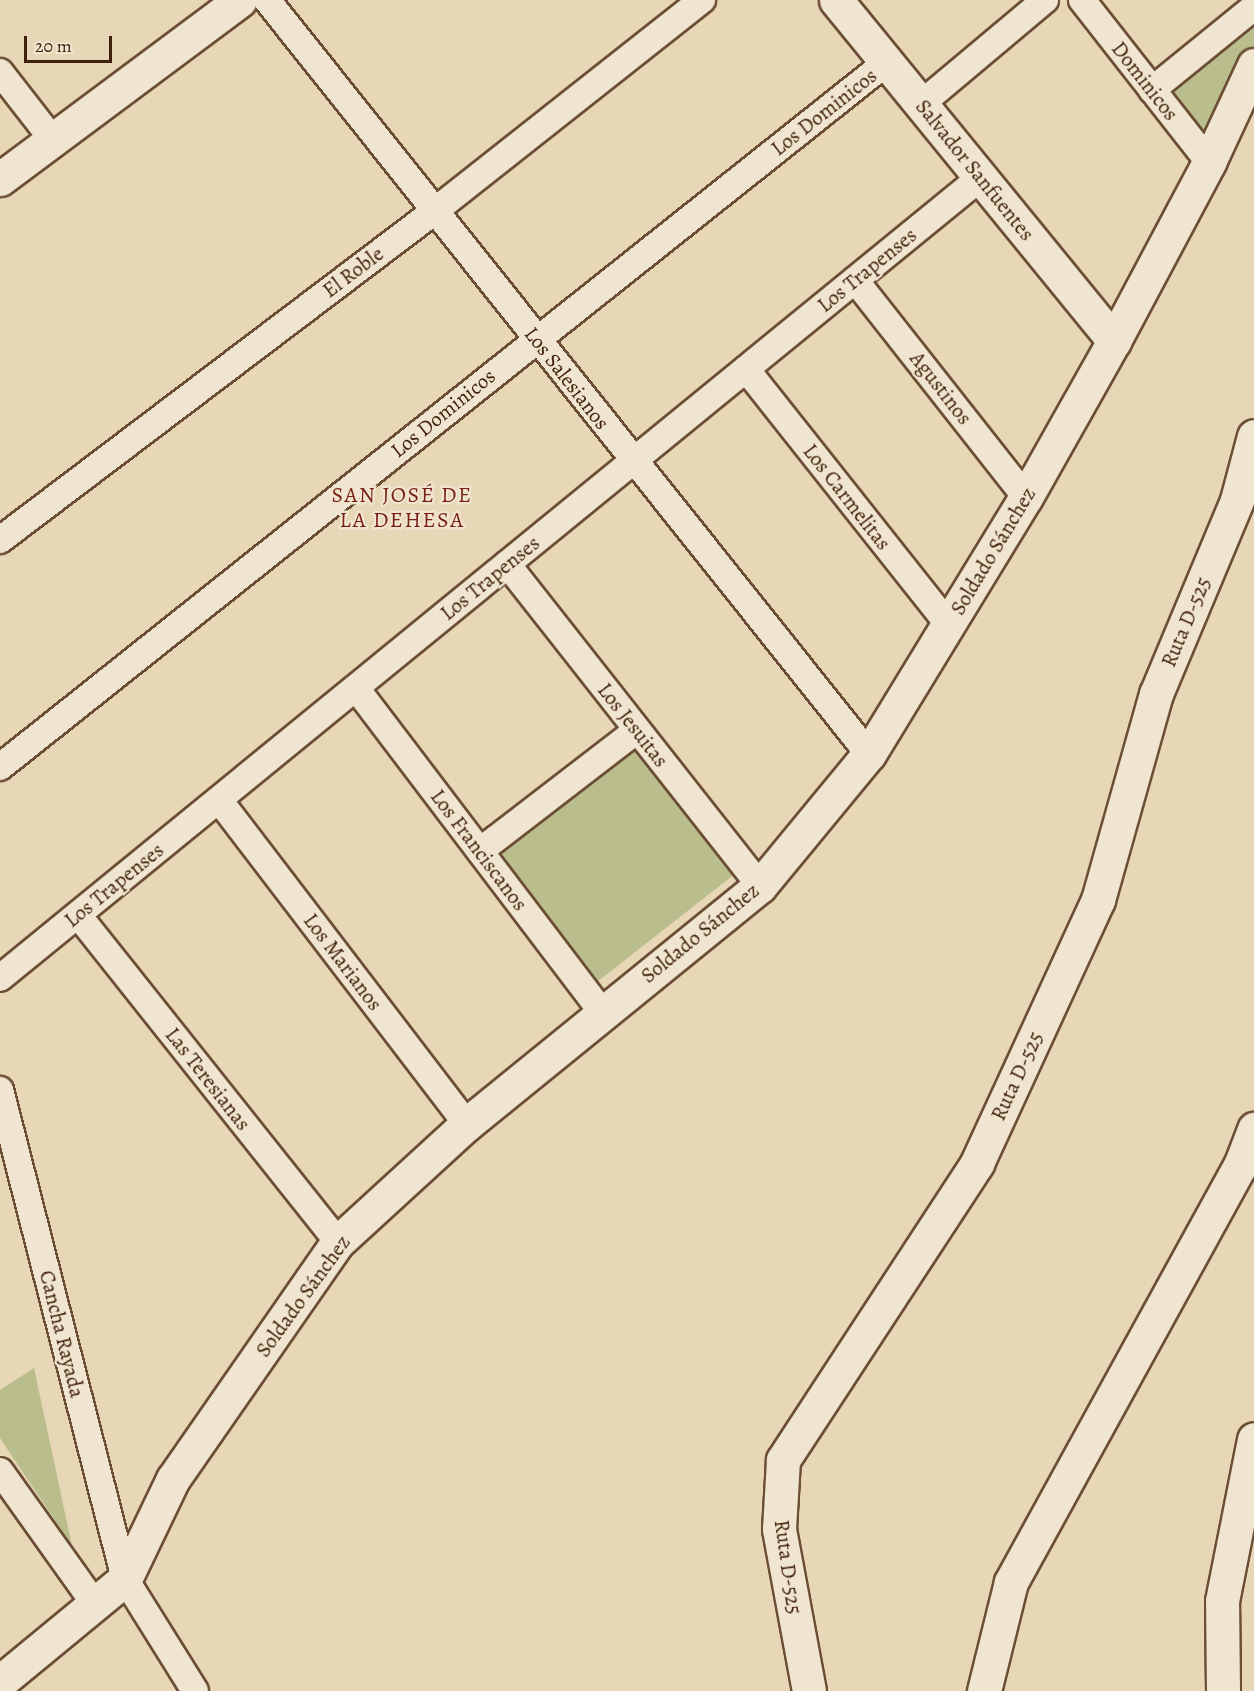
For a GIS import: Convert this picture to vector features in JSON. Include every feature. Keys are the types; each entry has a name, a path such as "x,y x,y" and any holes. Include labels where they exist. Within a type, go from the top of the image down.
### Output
{"street":[{"path":"0,179 240,0"},
{"name":"Los Salesianos","path":"267,0 436,210 632,462 869,754"},
{"name":"El Roble","path":"0,540 436,210 702,0"},
{"name":"Salvador Sanfuentes","path":"836,0 1114,341"},
{"path":"921,104 1045,0"},
{"name":"Dominicos","path":"1082,0 1209,162"},
{"path":"1152,90 1254,7"},
{"name":"Los Dominicos","path":"0,767 887,62"},
{"name":"Soldado Sánchez","path":"3,1675 125,1579 173,1479 338,1242 466,1124 760,886 869,754 1026,497 1114,341 1209,162 1254,64"},
{"path":"0,72 53,140"},
{"name":"Los Trapenses","path":"0,978 981,177"},
{"name":"Agustinos","path":"855,280 1026,497"},
{"name":"Los Carmelitas","path":"746,369 949,625"},
{"name":"Ruta D-525","path":"809,1691 779,1529 783,1460 977,1163 1098,900 1155,694 1237,500 1254,436"},
{"name":"Los Jesuitas","path":"507,564 760,886"},
{"name":"Los Franciscanos","path":"356,688 603,1013"},
{"path":"480,851 637,729"},
{"name":"Los Marianos","path":"219,800 466,1124"},
{"name":"Las Teresianas","path":"78,915 338,1242"},
{"name":"Cancha Rayada","path":"0,1090 125,1579 195,1691"},
{"path":"984,1691 1011,1582 1240,1166 1254,1130"},
{"path":"1223,1691 1222,1601 1254,1439"},
{"path":"0,1472 94,1603"}],"green space":[{"path":"1254,12 1254,51 1210,152 1159,87"},
{"path":"633,743 735,874 597,982 494,851"},
{"path":"34,1368 72,1546 0,1438 0,1390"}],"district":[{"name":"SAN JOSÉ DE LA DEHESA","path":"402,508"}]}
